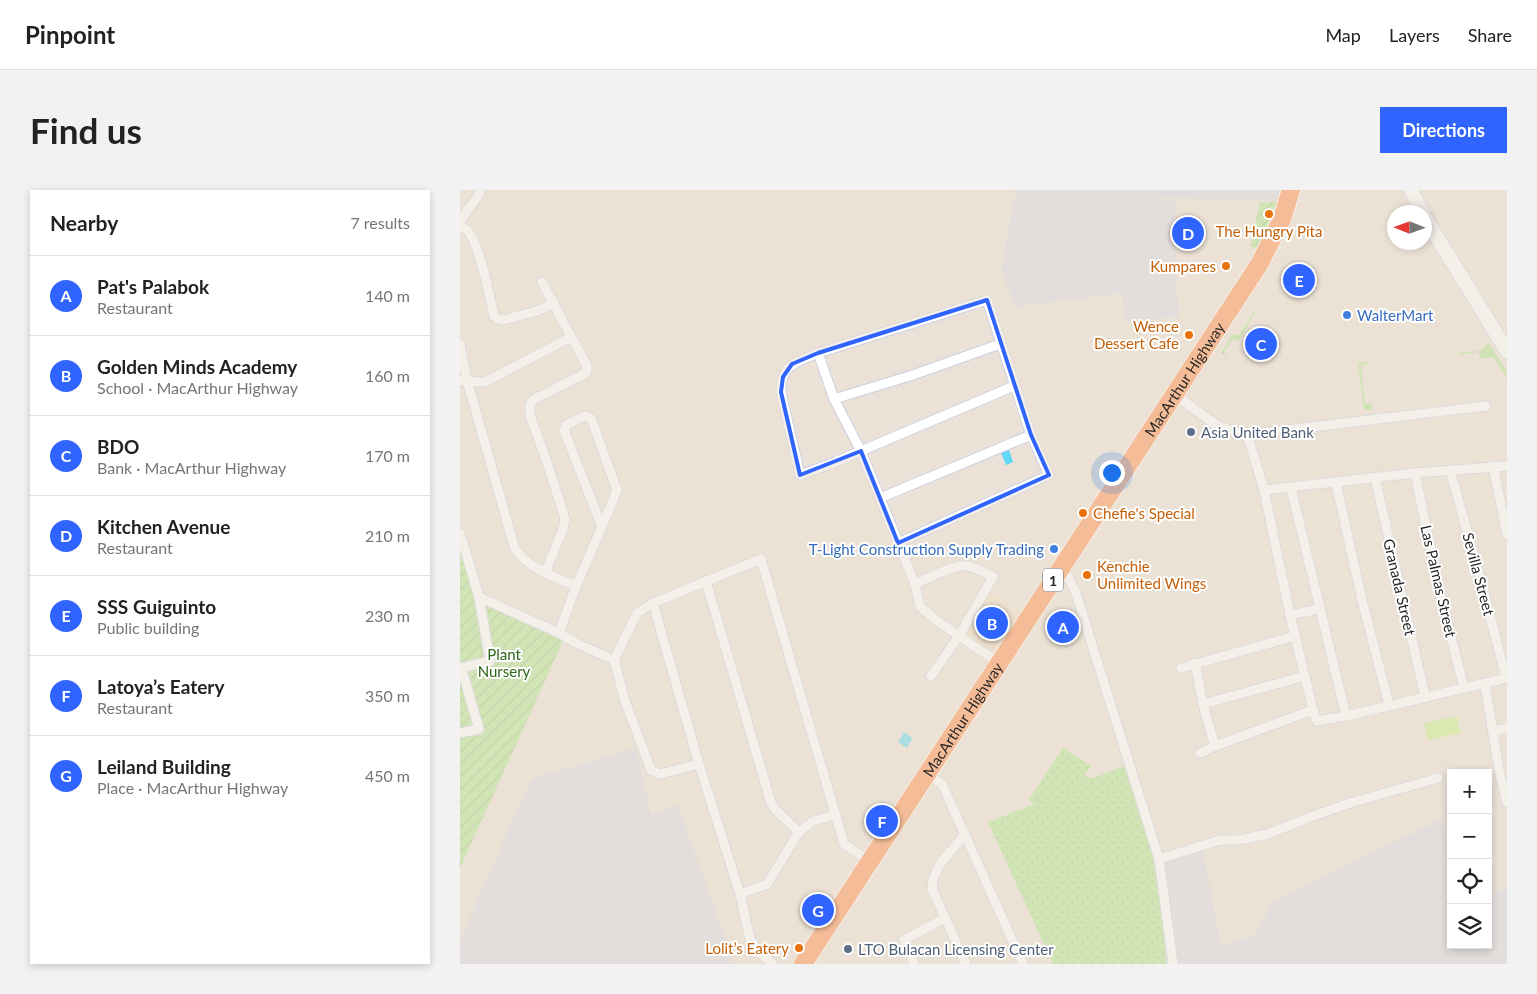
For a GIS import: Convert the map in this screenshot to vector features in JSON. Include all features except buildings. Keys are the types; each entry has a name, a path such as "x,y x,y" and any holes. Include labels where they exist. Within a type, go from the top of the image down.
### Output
{"highway":[{"name":"MacArthur Highway","path":"1178,397 1260,263 1282,219 1291,190"},
{"name":"MacArthur Highway","path":"803,964 872,864 1178,397 1270,262 1289,222 1299,190"},
{"name":"MacArthur Highway","path":"812,964 872,864"}],"street":[{"path":"1411,190 1418,205"},
{"path":"460,222 480,193"},
{"path":"460,226 471,235 478,254 494,316 503,320 537,311 554,303"},
{"path":"1432,229 1507,351"},
{"path":"542,282 587,366 587,371 584,374 534,400 529,410 565,519 563,529 545,573"},
{"path":"898,543 1049,475 1031,435 987,300 818,353 792,364 786,369 781,384 781,392 800,474 861,451 1014,386"},
{"path":"463,380 474,383 486,382 571,337"},
{"path":"460,344 463,380 517,553 545,573 576,586"},
{"path":"834,399 910,376 1000,344"},
{"path":"818,353 834,399 861,451 915,584 920,607 940,623 1002,665"},
{"path":"1178,397 1218,426 1245,435 1486,406"},
{"path":"559,633 576,586 602,527 617,490 591,418 584,416 566,425 564,430 602,527"},
{"path":"880,498 1031,435"},
{"path":"1245,435 1249,440 1264,490 1290,615 1317,721 1346,716 1506,678"},
{"path":"1493,466 1507,534"},
{"path":"1264,490 1415,473 1507,466"},
{"name":"Sevilla Street","path":"1450,470 1506,678"},
{"name":"Las Palmas Street","path":"1415,473 1439,589 1464,688"},
{"name":"Granada Street","path":"1375,478 1425,696"},
{"path":"1336,483 1362,600 1390,705"},
{"path":"1291,488 1346,716"},
{"path":"460,533 479,598 490,661 460,668 479,729 460,733"},
{"path":"700,764 660,774 651,770 626,701 614,660 637,613 653,603 761,559 844,844 872,864"},
{"path":"915,584 964,565 973,567 993,577 959,636 931,676"},
{"path":"1063,572 1076,592 1159,859 1173,964"},
{"path":"706,581 772,803 777,811 799,832"},
{"path":"479,598 559,633 578,644 614,660"},
{"path":"653,603 740,894 750,939 759,952 773,964"},
{"path":"1290,615 1319,609"},
{"path":"1181,668 1295,636"},
{"path":"1195,663 1203,704 1215,746"},
{"path":"1203,704 1305,676"},
{"path":"1485,684 1493,731 1503,769 1507,803"},
{"path":"1200,753 1313,710"},
{"path":"1493,731 1507,728"},
{"path":"930,776 942,784 1023,964"},
{"path":"1159,859 1220,840 1238,840 1268,834 1350,803 1438,778"},
{"path":"740,894 767,884 799,832 813,820 835,815"},
{"path":"965,834 936,870 932,880 932,889 966,964"},
{"path":"914,964 904,940 945,918"}],"highlighted area":[{"path":"987,300 1031,435 1049,475 898,543 861,451 800,475 781,392 783,377 792,364 818,353"}],"shaded area":[{"path":"1016,190 1280,190 1277,201 1071,195 1175,200 1176,284 1179,317 1125,322 1122,293 1015,307 1001,269"},
{"path":"988,591 1023,613 996,655 962,633"},
{"path":"636,748 651,815 678,805 734,964 460,964 460,940 531,779"},
{"path":"1442,819 1447,836 1447,949 1492,949 1492,891 1507,889 1507,964 1166,964 1158,862 1203,848 1222,946 1256,934 1273,902"}],"green space":[{"path":"1260,202 1277,202 1263,242 1258,249 1250,246"},
{"path":"1254,312 1238,342 1233,339 1224,352 1226,356 1221,353 1232,335 1239,335"},
{"path":"1489,343 1507,372 1507,378 1493,357 1480,358 1479,352 1458,355 1458,353 1480,351"},
{"path":"1368,362 1368,364 1361,365 1365,404 1372,403 1372,410 1364,410 1358,363"},
{"name":"Plant Nursery","path":"460,536 475,600 563,641 460,868"},
{"path":"1457,716 1461,733 1428,740 1424,723"},
{"path":"1063,748 1091,766 1085,774 1088,778 1096,777 1129,764 1158,862 1166,964 1053,964 988,822 1035,804 1029,800"}],"water":[{"path":"1009,450 1013,462 1006,465 1001,453"},
{"path":"904,732 912,739 907,748 898,742"}],"place":[{"name":"The Hungry Pita","path":"1269,214"},
{"name":"Kitchen Avenue","path":"1188,233"},
{"name":"Kumpares","path":"1226,266"},
{"name":"SSS Guiguinto","path":"1299,280"},
{"name":"WalterMart","path":"1347,315"},
{"name":"Wence Dessert Cafe","path":"1189,335"},
{"name":"BDO","path":"1261,344"},
{"name":"Asia United Bank","path":"1191,432"},
{"name":"Chefie's Special","path":"1083,513"},
{"name":"T-Light Construction Supply Trading","path":"1054,549"},
{"name":"Kenchie Unlimited Wings","path":"1087,575"},
{"name":"Golden Minds Academy","path":"992,623"},
{"name":"Pat's Palabok","path":"1063,627"},
{"name":"Latoya’s Eatery","path":"882,821"},
{"name":"Leiland Building","path":"818,910"},
{"name":"Lolit’s Eatery","path":"799,948"},
{"name":"LTO Bulacan Licensing Center","path":"848,949"}]}
